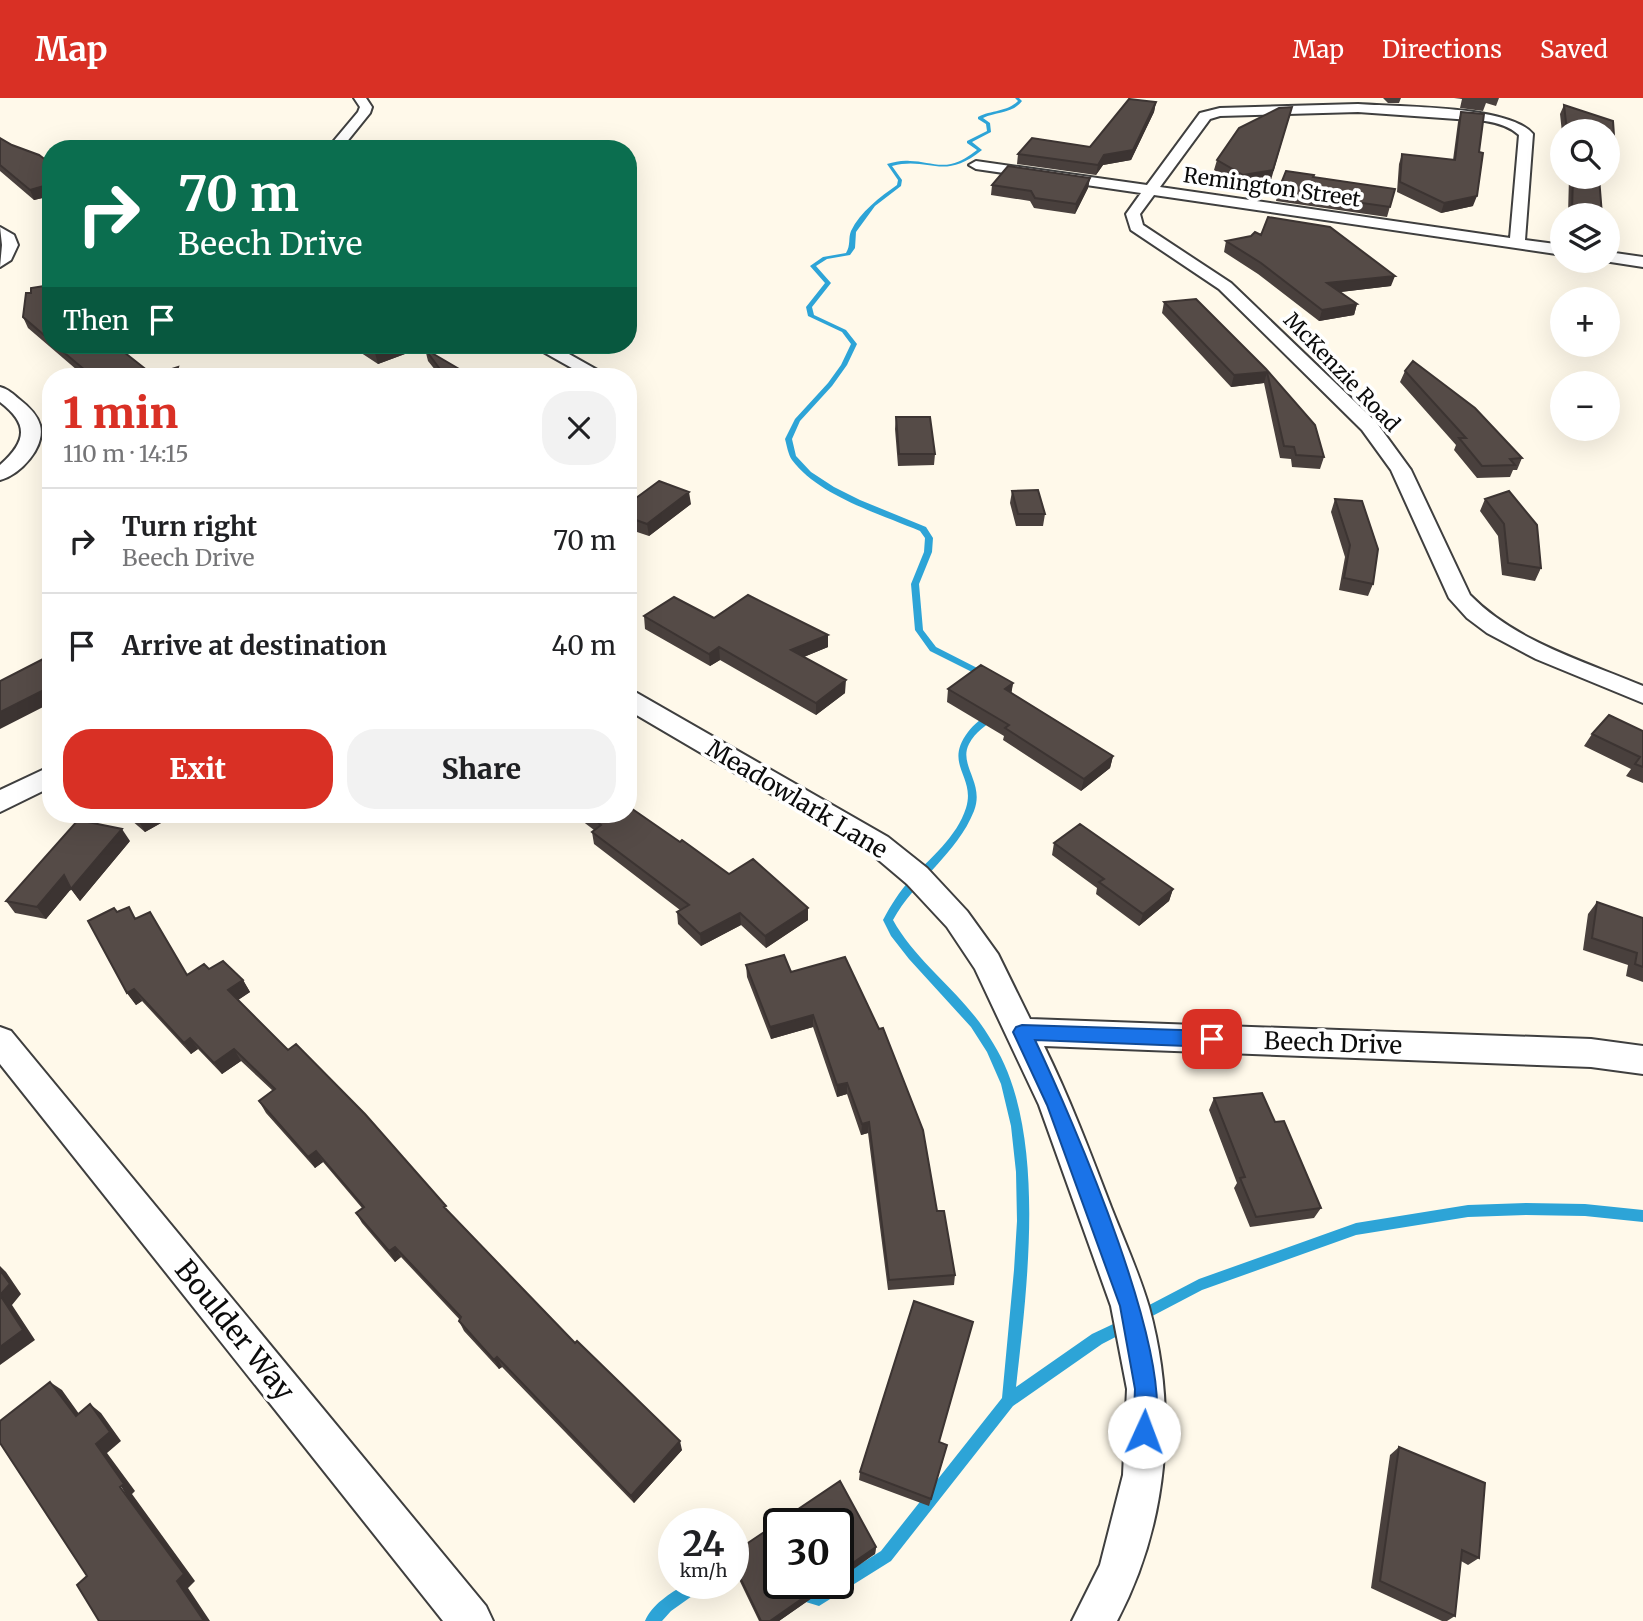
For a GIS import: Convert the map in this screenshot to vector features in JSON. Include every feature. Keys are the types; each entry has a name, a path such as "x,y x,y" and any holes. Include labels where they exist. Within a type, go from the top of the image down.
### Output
{"street":[{"path":"342,140 364,113 366,107 360,98"},
{"path":"1153,190 1205,116 1220,112 1316,103 1353,103 1485,117 1521,128 1526,134 1517,244"},
{"name":"Remington Street","path":"976,164 1550,248"},
{"name":"McKenzie Road","path":"1153,190 1133,214 1136,227 1225,286 1369,426 1401,470 1460,598 1472,613 1502,633 1643,695"},
{"path":"0,232 9,238 11,246 8,256 0,262"},
{"path":"1620,259 1643,262"},
{"path":"557,354 584,368"},
{"path":"0,393 27,415 32,437 25,452 0,474"},
{"name":"Meadowlark Lane","path":"637,704 878,845 917,876 957,919 987,962 1022,1032 1056,1105 1130,1306 1146,1389 1143,1475 1120,1572 1094,1621"},
{"path":"0,802 42,780"},
{"name":"Beech Drive","path":"1022,1032 1591,1053 1643,1060"},
{"name":"Boulder Way","path":"0,1040 471,1621"}],"building":[{"path":"1129,99 1156,102 1133,150 1104,155 1098,165 1018,154 1032,138 1090,147"},
{"path":"1564,105 1607,119 1566,119"},
{"path":"1292,107 1273,170 1243,175 1217,160 1239,128 1279,108"},
{"path":"1461,112 1484,114 1479,152 1483,153 1477,196 1444,203 1400,182 1402,154 1455,160"},
{"path":"0,138 42,157 42,187 30,190 0,165"},
{"path":"1008,166 1090,178 1076,204 1035,198 1031,191 992,185"},
{"path":"1286,171 1395,189 1390,207 1278,191"},
{"path":"1573,189 1600,189 1601,203 1572,203"},
{"path":"1268,217 1330,227 1395,276 1327,283 1357,304 1322,310 1261,263 1226,241 1251,236 1255,232 1261,235"},
{"path":"42,286 42,333 23,317 26,293 31,293 31,288"},
{"path":"1196,299 1266,369 1315,425 1324,457 1296,455 1294,447 1284,446 1267,372 1234,375 1164,302"},
{"path":"66,354 126,354 144,368 82,368"},
{"path":"429,354 434,354 457,368 439,368"},
{"path":"1413,361 1475,408 1522,458 1510,459 1515,465 1482,466 1459,438 1466,438 1405,371"},
{"path":"896,417 930,417 935,454 899,454"},
{"path":"659,481 689,492 647,524 637,520 637,497"},
{"path":"1038,490 1045,514 1018,514 1012,491"},
{"path":"1509,491 1537,525 1541,568 1508,563 1504,524 1485,499"},
{"path":"1335,499 1362,501 1378,549 1373,584 1344,578 1350,545"},
{"path":"748,595 828,635 791,650 846,680 816,703 719,647 709,654 644,616 674,597 714,618"},
{"path":"42,660 42,691 0,712 0,681"},
{"path":"981,665 1013,683 1005,689 1113,756 1084,779 1005,728 1009,725 948,689"},
{"path":"1609,715 1643,731 1643,767 1635,764 1640,757 1592,734"},
{"path":"637,812 729,874 753,859 808,908 765,936 740,913 700,934 677,912 689,905 592,832 601,825 598,823 637,823"},
{"path":"75,823 93,823 122,829 71,889 64,875 37,907 6,901"},
{"path":"1080,824 1173,889 1143,914 1099,882 1104,879 1054,843"},
{"path":"1597,902 1643,918 1643,967 1635,964 1637,953 1592,938"},
{"path":"129,907 135,919 150,912 187,975 204,964 209,969 223,961 243,980 228,990 288,1050 296,1044 365,1114 446,1206 444,1207 575,1343 577,1341 680,1441 631,1496 497,1357 494,1360 459,1321 461,1317 395,1247 389,1251 356,1213 364,1207 316,1151 308,1157 259,1101 275,1089 234,1049 214,1063 190,1038 184,1043 134,989 127,993 88,921 114,908 117,912"},
{"path":"784,955 791,972 845,957 879,1029 883,1028 923,1130 937,1211 944,1211 955,1275 889,1280 869,1122 862,1124 847,1083 837,1085 813,1015 770,1027 746,965"},
{"path":"1262,1093 1275,1122 1284,1121 1321,1208 1256,1217 1240,1178 1245,1177 1214,1098"},
{"path":"0,1270 10,1284 0,1295"},
{"path":"0,1295 23,1330 0,1347"},
{"path":"914,1301 973,1322 939,1442 947,1445 931,1499 860,1472"},
{"path":"50,1382 76,1416 90,1404 110,1432 96,1444 124,1484 120,1487 184,1574 177,1581 204,1621 99,1621 77,1585 87,1576 0,1443 0,1421"},
{"path":"1399,1447 1485,1483 1479,1558 1462,1550 1455,1616 1380,1581"},
{"path":"840,1481 876,1547 854,1562 854,1508 800,1508"},
{"path":"763,1533 763,1599 802,1599 770,1621 761,1621 749,1596 749,1542"}],"waterway":[{"path":"986,676 933,649 919,630 915,584 928,552 929,538 923,529 857,502 831,488 809,473 793,457 788,439 797,420 844,365 854,344 844,331 811,316 809,307 828,283 813,266 825,258 848,254 852,248 853,232 873,205 899,186 900,180 889,165 911,162 942,166 966,160 980,150 969,142 989,132 988,123 980,118 990,113 1012,109 1020,101 1017,98"},
{"path":"993,715 974,730 965,743 962,754 973,795 966,820 951,842 902,896 888,920 912,956 967,1014 991,1049 1007,1084 1017,1126 1023,1221 1008,1401"},
{"path":"1139,1317 1199,1285 1356,1229 1468,1211 1585,1210 1643,1216"},
{"path":"1008,1401 1097,1339 1126,1324"},
{"path":"854,1577 886,1556 1008,1401"},
{"path":"652,1621 676,1599"}],"route":[{"path":"1144,1432 1146,1389 1130,1306 1056,1105 1022,1032 1212,1039"}]}
